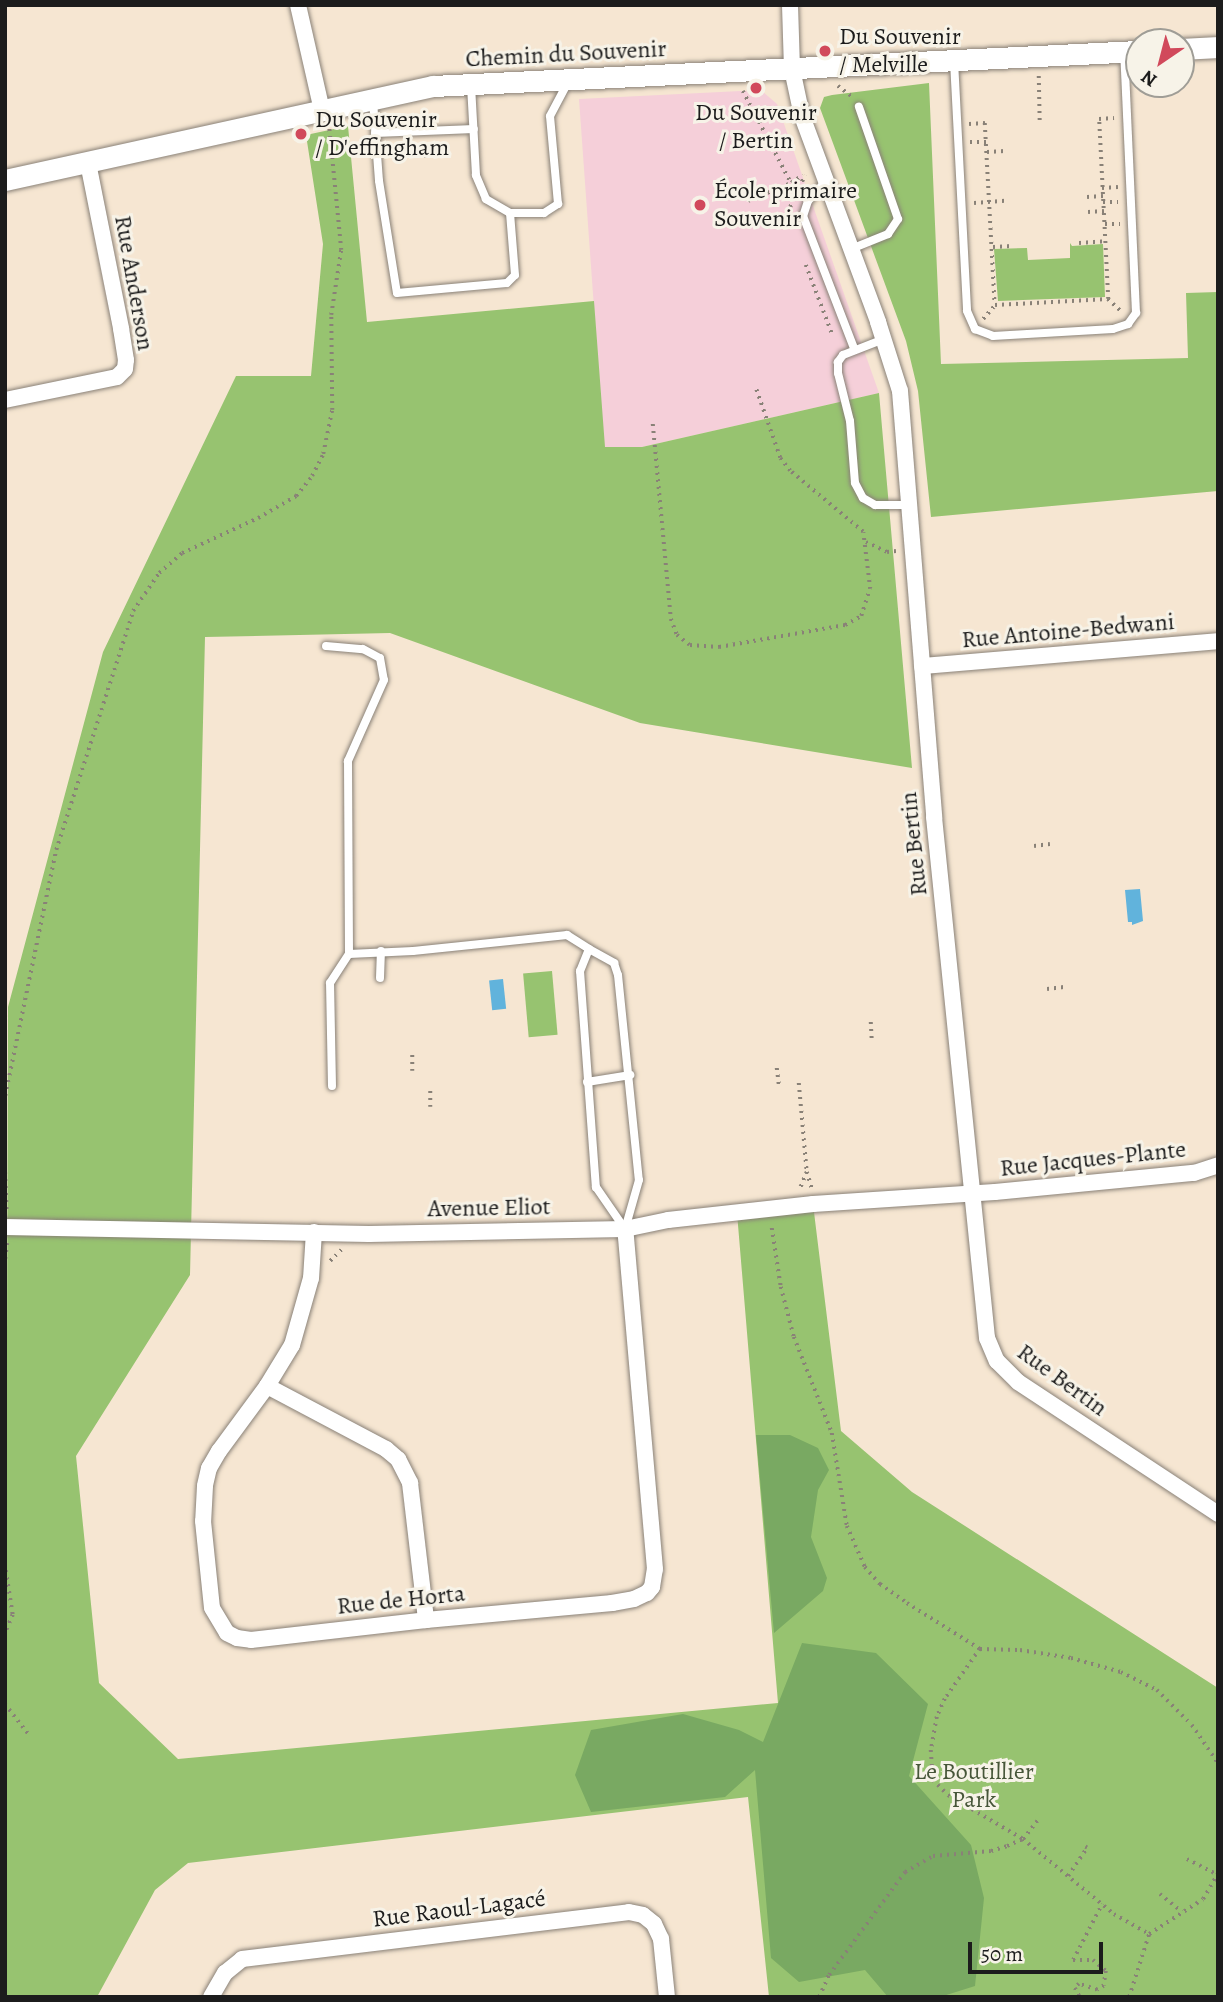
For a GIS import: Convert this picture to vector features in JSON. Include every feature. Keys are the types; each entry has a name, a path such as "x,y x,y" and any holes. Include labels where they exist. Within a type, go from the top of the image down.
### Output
{"street":[{"path":"298,5 325,119"},
{"name":"Rue Bertin","path":"790,5 792,69 802,116 884,339 900,391 922,666 984,1326 997,1361 1018,1382 1218,1514"},
{"path":"1195,48 1218,47"},
{"name":"Chemin du Souvenir","path":"5,180 325,119 372,99 418,88 1125,51"},
{"name":"Rue Anderson","path":"5,400 117,377 126,366 88,163"},
{"name":"Rue Antoine-Bedwani","path":"922,666 1218,641"},
{"name":"Rue Jacques-Plante","path":"971,1193 1194,1173 1218,1165"},
{"name":"Avenue Eliot","path":"7,1227 314,1233 625,1229 668,1220 813,1204 971,1193"},
{"name":"Rue de Horta","path":"314,1233 311,1279 303,1315 292,1345 267,1386 219,1451 209,1468 205,1486 203,1521 212,1608 227,1633 251,1640 626,1601 643,1596 652,1587 655,1569 625,1229"},
{"path":"267,1386 398,1459 410,1483 426,1620"},
{"name":"Rue Raoul-Lagacé","path":"211,1997 225,1973 242,1959 629,1912 643,1916 654,1924 661,1939 667,1997"}],"lane":[{"path":"954,61 967,311 971,325 981,333 993,336 1113,329 1132,320 1136,305 1133,98"},
{"path":"471,85 476,175 485,199 510,213 544,213 558,204 550,116 569,79"},
{"path":"372,99 397,293 507,283 514,275 510,213"},
{"path":"851,248 888,234 898,219 857,104"},
{"path":"375,133 474,129"},
{"path":"826,181 808,201 803,216 854,348"},
{"path":"884,339 854,348 838,362 838,373 850,421 855,483 863,498 875,505 908,505"},
{"path":"326,646 363,649 380,658 384,680 348,761 349,954 330,983 332,1086"},
{"path":"349,954 413,951 567,935 614,964 630,1075 639,1180 625,1229"},
{"path":"589,949 580,971 596,1187 625,1229"},
{"path":"380,978 381,951"},
{"path":"587,1082 630,1075"}],"path":[{"path":"1039,74 1041,123"},
{"path":"836,85 853,96 857,104"},
{"path":"743,89 791,183"},
{"path":"5,1096 56,850 133,611 159,573 182,553 258,518 296,496 312,475 328,440 332,410 331,315 341,250 325,119"},
{"path":"1099,119 1108,299"},
{"path":"985,124 995,305 1108,299 1132,320"},
{"path":"425,137 427,160"},
{"path":"987,152 1006,151"},
{"path":"748,201 805,175"},
{"path":"1087,197 1103,196"},
{"path":"989,201 1004,201"},
{"path":"1088,212 1104,211"},
{"path":"1080,243 1105,241"},
{"path":"992,247 1012,246"},
{"path":"653,424 671,619 677,635 690,645 719,647 845,625 861,616 870,589 863,532 785,465 755,389"},
{"path":"866,542 887,552 896,551"},
{"path":"1034,846 1050,844"},
{"path":"1047,989 1064,987"},
{"path":"870,1022 872,1041"},
{"path":"412,1054 412,1071"},
{"path":"777,1068 779,1085"},
{"path":"799,1083 807,1172 812,1188"},
{"path":"430,1090 430,1107"},
{"path":"5,1165 5,1259"},
{"path":"800,1189 807,1172"},
{"path":"772,1228 781,1287 799,1351 832,1433 843,1506 859,1557 880,1584 980,1649 1045,1653 1110,1669 1139,1681 1176,1707 1218,1763"},
{"path":"5,1564 13,1615 5,1634"},
{"path":"980,1649 945,1699 937,1717 931,1750 933,1780 948,1796 1023,1839 1102,1905 1149,1934"},
{"path":"5,1704 29,1735"},
{"path":"819,1997 829,1975 895,1883 911,1867 933,1856 991,1851 1023,1839 1038,1820"},
{"path":"1068,1876 1087,1848 1085,1847"},
{"path":"1129,1997 1149,1934 1207,1895 1218,1873 1187,1859"},
{"path":"1160,1894 1182,1912"},
{"path":"1080,1997 1075,1988 1079,1984 1097,1990 1104,1986 1107,1979 1107,1972 1093,1959 1073,1960 1102,1905"},
{"path":"5,1921 5,1934"},
{"path":"1002,1997 1015,1997"}],"shaded area":[{"name":"École primaire Souvenir","path":"761,90 777,104 879,393 642,447 604,447 579,99"}],"green space":[{"path":"929,83 941,364 1188,358 1186,293 1218,292 1218,491 931,517 918,391 906,341 820,108 824,97 832,95"},
{"name":"Le Boutillier Park","path":"348,126 367,322 594,301 605,447 642,447 879,393 912,768 640,723 390,633 205,637 190,1275 76,1456 99,1683 178,1759 778,1703 737,1213 813,1204 841,1431 912,1492 1218,1688 1218,1997 769,1997 748,1797 188,1863 155,1890 97,1997 5,1997 8,1007 103,652 236,376 311,376 323,244 306,135"},
{"path":"1070,243 1072,246 1103,244 1105,297 998,301 994,249 1027,248 1028,260 1070,258"},
{"path":"552,971 558,1035 529,1037 523,974"},
{"path":"756,1435 790,1435 818,1448 829,1470 818,1490 811,1537 827,1578 823,1591 774,1633"},
{"path":"802,1643 876,1653 928,1704 909,1776 971,1845 984,1898 975,1986 940,1997 888,1997 865,1970 799,1982 771,1958 755,1770 725,1797 591,1812 575,1775 591,1730 683,1714 739,1730 763,1742"}],"water":[{"path":"1140,889 1143,921 1132,925 1132,922 1128,922 1125,890"},
{"path":"503,979 506,1009 492,1010 489,980"}],"place":[{"name":"Du Souvenir / Melville","path":"825,51"},
{"name":"Du Souvenir / Bertin","path":"756,88"},
{"name":"Du Souvenir / D'effingham","path":"301,134"},
{"name":"École primaire Souvenir","path":"700,205"}]}
